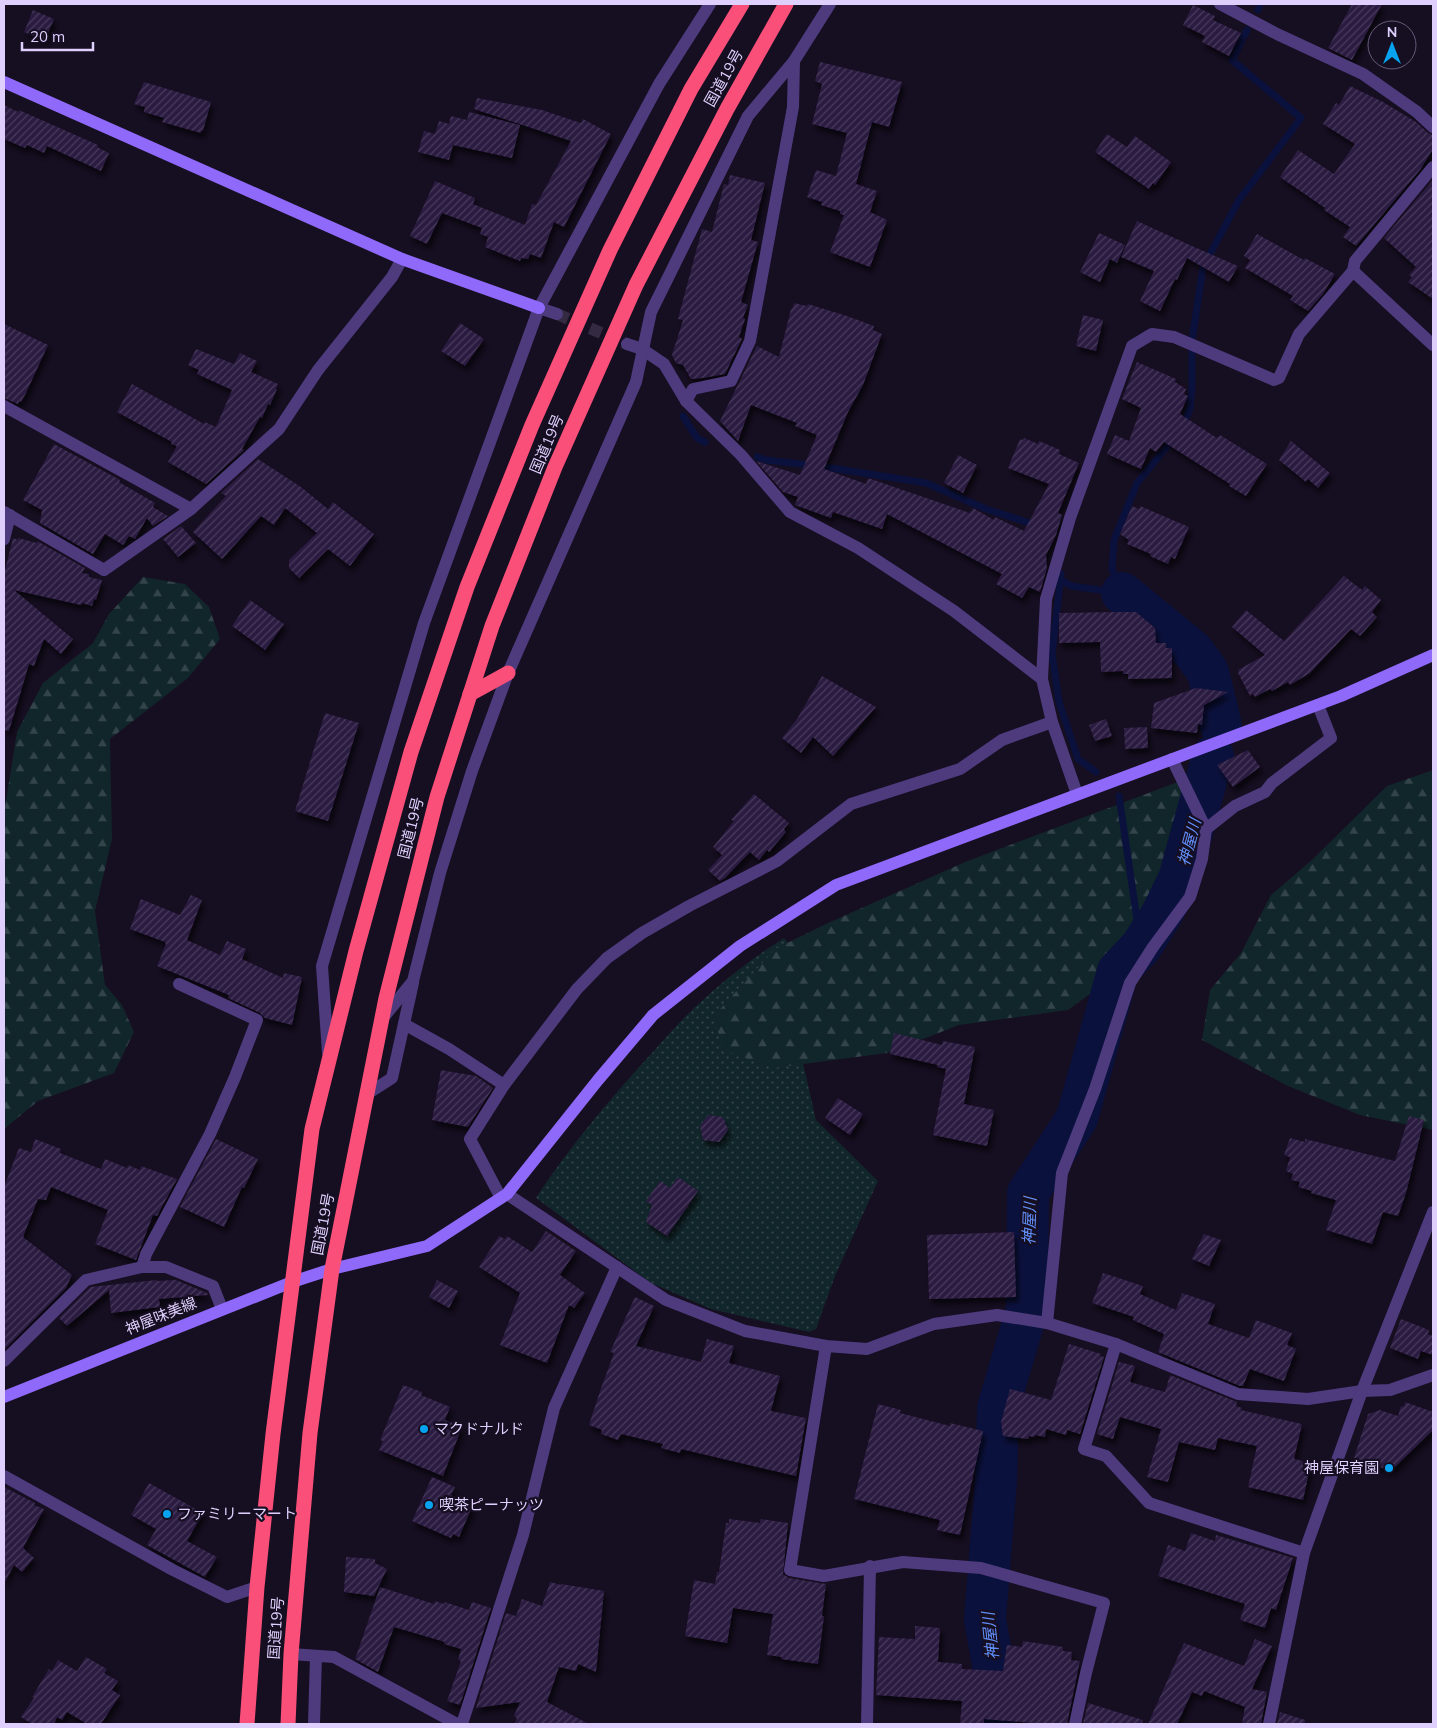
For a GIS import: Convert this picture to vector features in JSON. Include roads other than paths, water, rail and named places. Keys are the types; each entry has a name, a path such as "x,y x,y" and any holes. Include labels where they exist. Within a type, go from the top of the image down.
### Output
{"highway":[{"name":"国道19号","path":"247,1724 257,1587 273,1434 312,1129 356,951 410,752 467,587 532,425 610,250 692,89 742,4"},
{"name":"国道19号","path":"288,1724 291,1654 310,1433 332,1269 386,998 436,798 492,626 555,467 636,285 727,108 786,4"},
{"path":"470,694 508,673"}],"street":[{"path":"329,1063 322,966 424,623 540,308 659,84 710,4"},
{"path":"367,1094 392,1078 440,873 472,770 508,673 636,382 651,312 748,116 794,61 830,4"},
{"path":"1220,4 1277,34 1363,74 1417,112 1433,127"},
{"path":"686,401 693,389 731,381 750,342 794,106 794,61"},
{"path":"4,82 402,259 557,314"},
{"path":"1077,794 1052,722 1042,679 1046,599 1070,518 1132,346 1152,334 1174,337 1274,380 1279,378 1299,334 1353,271 1355,261 1433,167"},
{"path":"4,539 7,514 104,570 191,509 279,430 318,370 392,277 402,259"},
{"path":"1353,271 1433,344"},
{"path":"626,344 642,349 664,364 686,401 742,455 790,512 858,548 954,610 1042,679"},
{"path":"4,406 191,509"},
{"name":"神屋味美線","path":"4,1397 292,1282 332,1269 427,1246 504,1196 653,1015 740,946 836,886 1318,705 1433,654"},
{"path":"1203,825 1265,792 1272,783 1331,738 1318,705"},
{"path":"1052,722 1002,740 960,769 851,804 777,861 688,906 642,933 607,958 578,989 504,1085 470,1139 504,1196 666,1300 745,1331 826,1346 867,1349 934,1324 997,1315 1047,1323 1116,1344 1238,1394 1308,1399 1362,1391 1390,1390 1433,1375"},
{"path":"1047,1323 1062,1173 1094,1089 1130,983 1153,947 1190,897 1202,859 1203,825 1172,759"},
{"path":"383,1018 414,980"},
{"path":"142,1267 146,1254 210,1134 236,1077 257,1020 179,984"},
{"path":"404,1024 450,1049 504,1085"},
{"path":"1269,1724 1304,1553 1362,1391 1433,1212"},
{"path":"4,1361 86,1280 142,1267 166,1267 213,1286 222,1309"},
{"path":"462,1724 523,1535 554,1408 617,1267"},
{"path":"1116,1344 1084,1449 1106,1456 1149,1504 1304,1553"},
{"path":"826,1346 790,1570 824,1576 870,1566 903,1562 981,1568 1104,1603 1086,1674 1076,1724"},
{"path":"4,1476 173,1570 227,1597 257,1587"},
{"path":"867,1724 870,1566"},
{"path":"291,1654 334,1657 457,1724"},
{"path":"314,1724 316,1656"}],"waterway":[{"path":"1258,10 1260,4"},
{"path":"1183,426 1190,408 1192,340 1203,267 1239,200 1301,118 1232,60 1247,30"},
{"path":"683,416 697,438 705,442"},
{"path":"1061,580 1071,586 1122,593 1112,569 1114,540 1137,483 1173,439"},
{"path":"757,457 766,460 926,483 986,509 1036,525"},
{"path":"1061,574 1052,654 1059,702 1078,759 1096,772"},
{"name":"神屋川","path":"1122,593 1193,651 1208,672 1221,726"},
{"name":"神屋川","path":"994,1724 989,1707 994,1671 985,1619 996,1481 998,1408 1027,1310 1028,1193 1077,1118 1118,971 1141,947 1163,912 1179,879 1213,756"},
{"path":"1119,796 1141,947"}],"tunnel":[{"path":"557,314 627,344"}],"place":[{"name":"マクドナルド","path":"424,1429"},
{"name":"神屋保育園","path":"1389,1468"},
{"name":"喫茶ピーナッツ","path":"429,1505"},
{"name":"ファミリーマート","path":"167,1514"}]}
